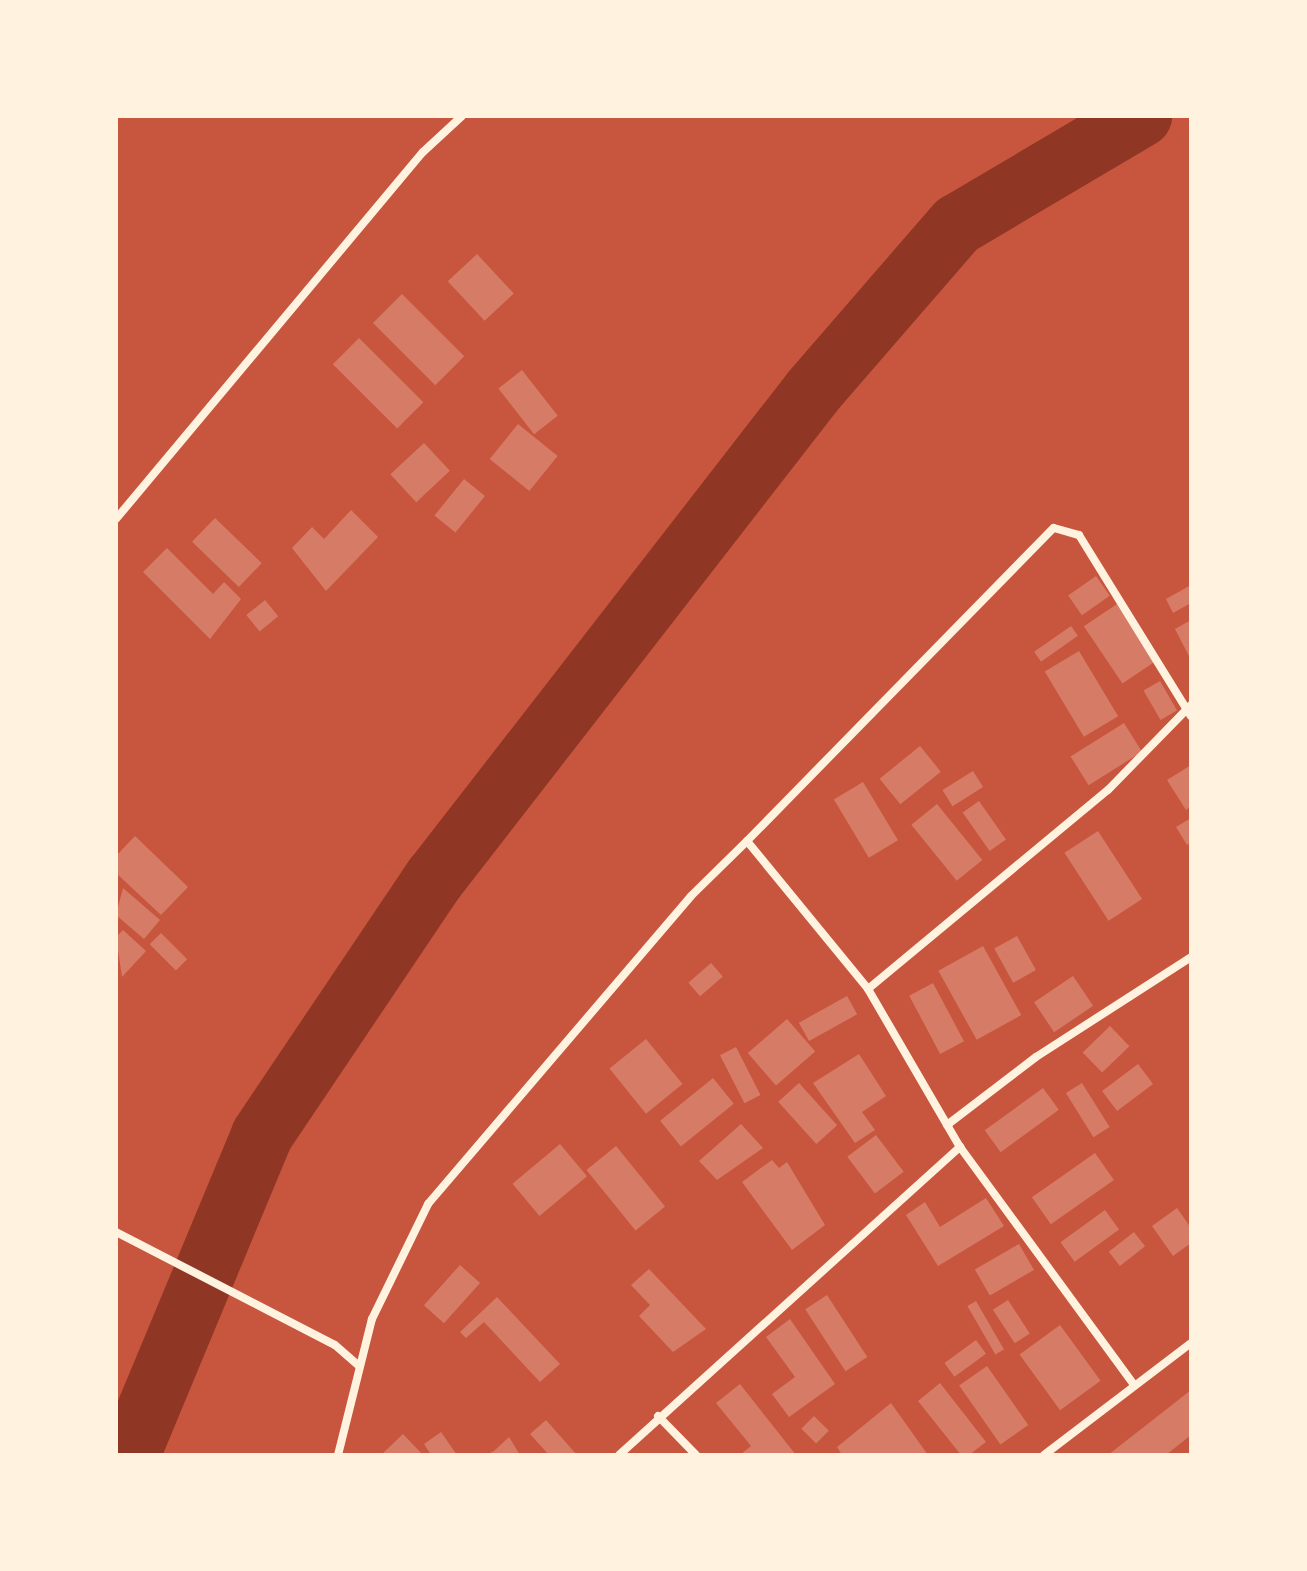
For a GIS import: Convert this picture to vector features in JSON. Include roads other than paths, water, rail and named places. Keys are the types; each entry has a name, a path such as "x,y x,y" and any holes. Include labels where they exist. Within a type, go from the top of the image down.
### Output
{"street":[{"path":"116,519 423,152 462,116"},
{"path":"338,1455 358,1365 392,1269 428,1204 680,908 1054,528 1079,535 1189,710 1108,790 868,989"},
{"path":"747,841 868,989 960,1147 1134,1385"},
{"path":"947,1125 1036,1057 1191,957"},
{"path":"619,1455 658,1416 960,1147"},
{"path":"116,1232 335,1345 358,1365"},
{"path":"1044,1455 1191,1343"},
{"path":"658,1416 696,1455"}],"waterway":[{"path":"129,1455 262,1135 435,878 813,391 957,225 1141,116"}]}
